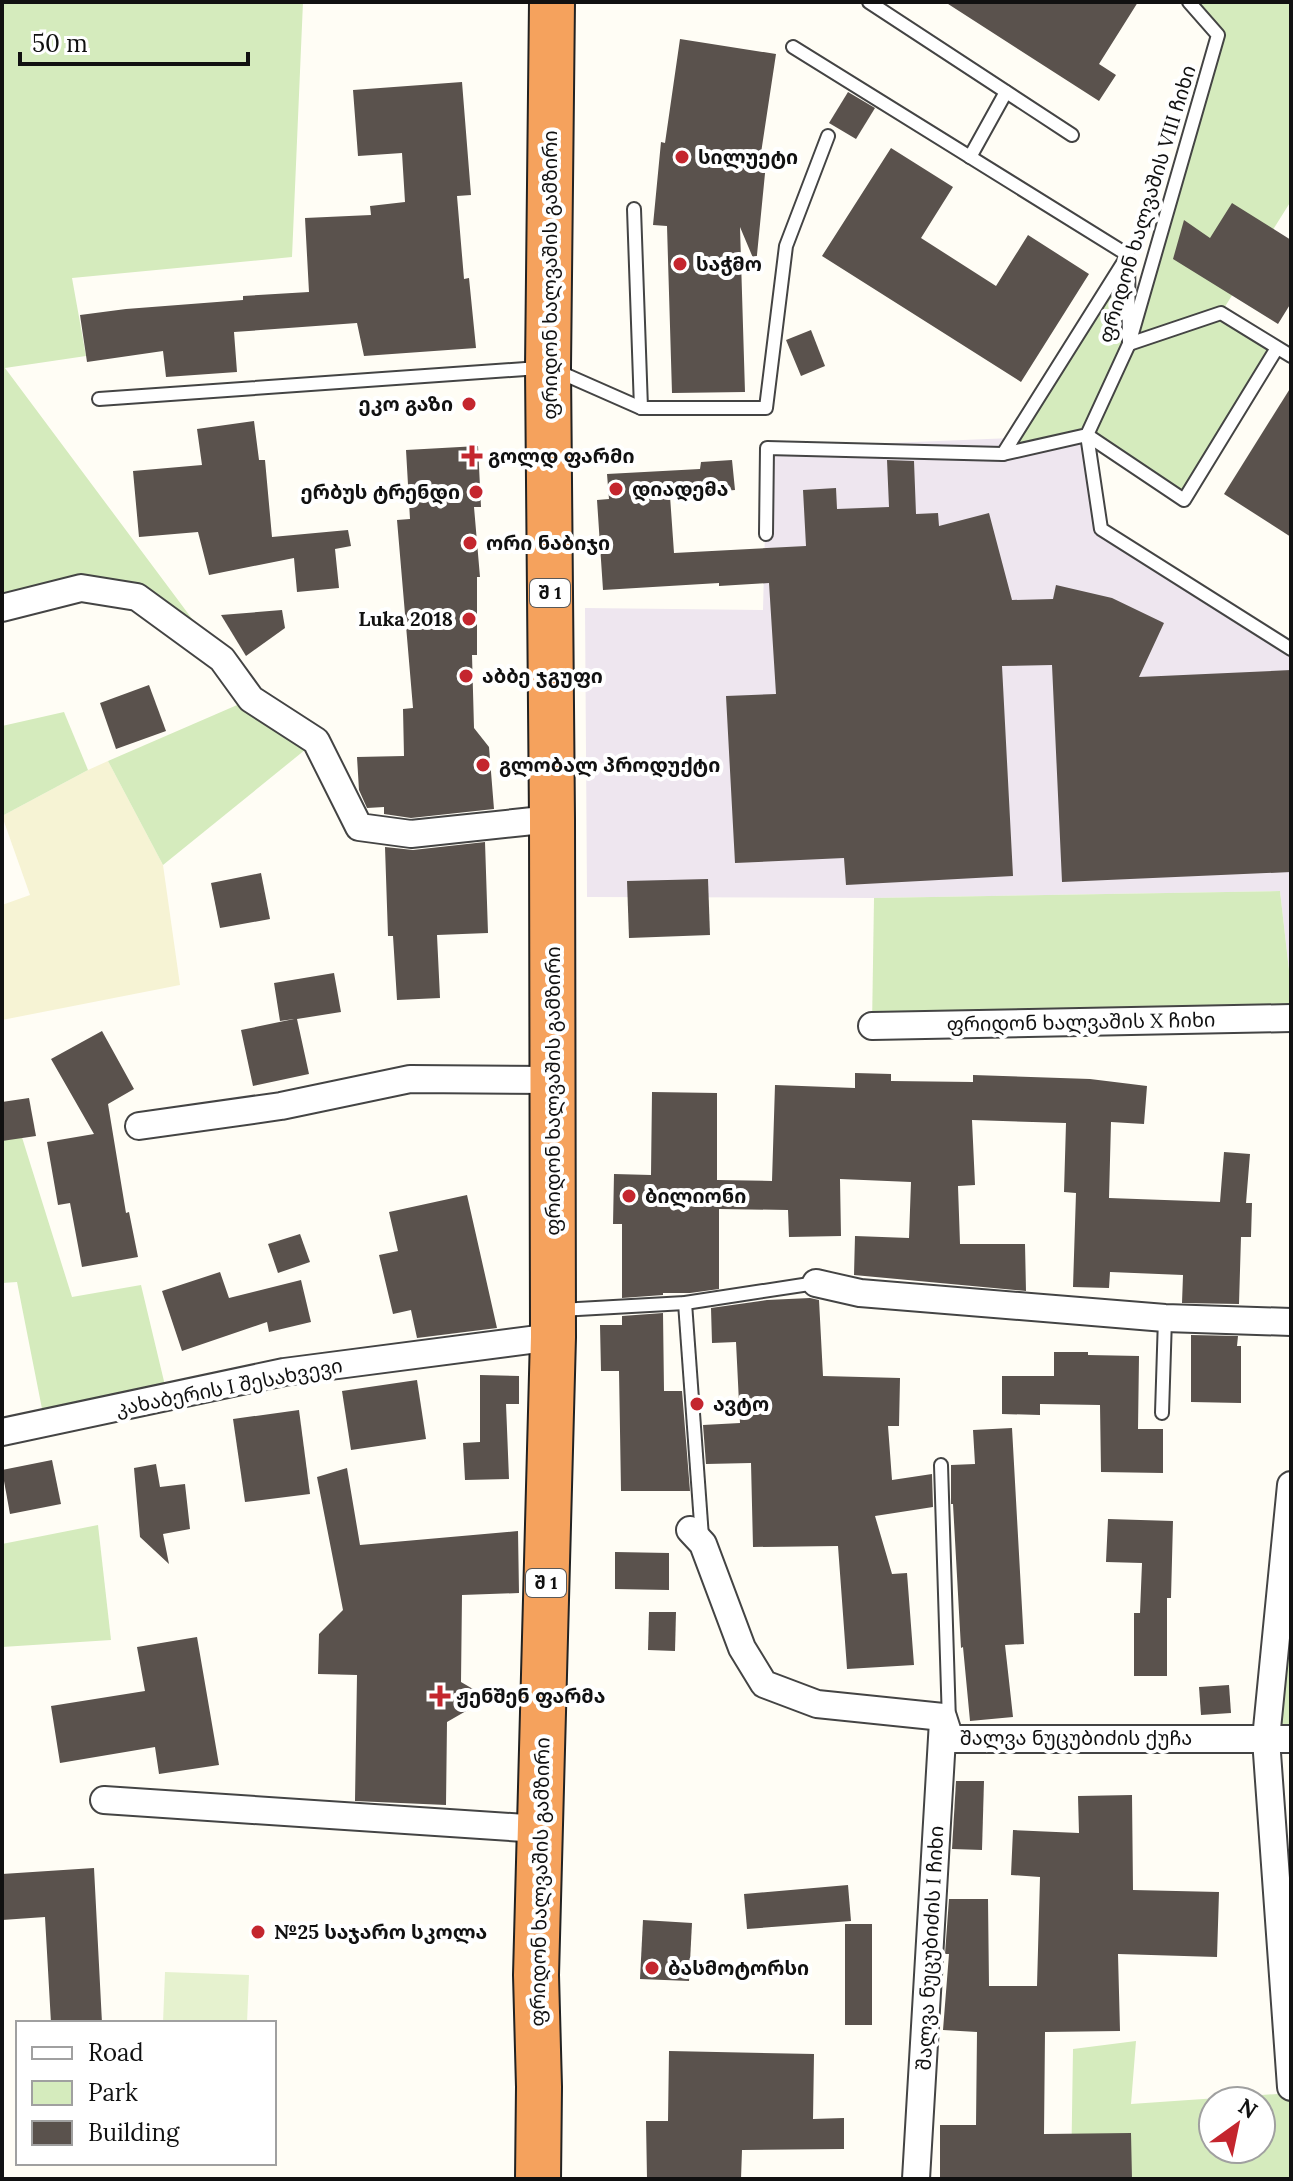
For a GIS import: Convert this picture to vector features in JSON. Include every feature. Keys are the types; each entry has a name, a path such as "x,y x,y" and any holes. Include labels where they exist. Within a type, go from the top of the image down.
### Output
{"highway":[{"name":"ფრიდონ ხალვაშის გამზირი","path":"538,2179 536,1975 553,1324 548,368 552,2"}],"street":[{"path":"2,608 81,588 137,597 222,659 251,699 316,741 359,827 411,834 552,819"},
{"name":"ფრიდონ ხალვაშის X ჩიხი","path":"872,1026 1291,1018"},
{"path":"139,1126 281,1106 410,1079 553,1080"},
{"path":"816,1283 860,1293 1165,1318 1291,1322"},
{"name":"კახაბერის I შესახვევი","path":"2,1432 284,1372 553,1324"},
{"path":"1291,1485 1278,1739 1291,2087"},
{"name":"შალვა ნუცუბიძის ქუჩა","path":"697,1537 742,1648 764,1684 817,1704 946,1728 1278,1739"},
{"name":"შალვა ნუცუბიძის I ჩიხი","path":"916,2179 946,1728"},
{"path":"104,1800 540,1829"}],"lane":[{"path":"869,2 1072,135"},
{"name":"ფრიდონ ხალვაშის VIII ჩიხი","path":"1087,435 1129,344 1218,35 1189,2"},
{"path":"793,47 1128,255"},
{"path":"970,157 1006,92"},
{"path":"99,399 548,368 641,408 766,408 786,246 828,136"},
{"path":"634,209 641,408"},
{"path":"1128,255 1129,344 1221,313 1291,356"},
{"path":"1003,454 1128,255"},
{"path":"766,534 767,448 1003,454 1087,435 1184,500 1277,348"},
{"path":"1087,435 1101,529 1291,649"},
{"path":"553,1324 816,1283"},
{"path":"685,1303 697,1537"},
{"path":"1162,1413 1165,1318"},
{"path":"941,1465 946,1728"}],"shaded area":[{"path":"1087,435 1101,530 1291,649 1291,988 1280,891 874,898 587,897 585,608 763,610 767,448"},
{"path":"108,761 163,865 180,985 2,1020 2,905 30,895 2,816"}],"green space":[{"path":"2,2 303,2 292,257 72,278 86,356 5,368 222,659 137,597 81,588 2,608"},
{"path":"1189,2 1291,2 1291,201 1221,313 1277,348 1184,500 1087,435 1003,454 1128,255 1129,340 1218,35"},
{"path":"251,699 316,741 163,865 108,761"},
{"path":"64,712 88,770 2,816 2,726"},
{"path":"1280,891 1291,988 1291,1018 872,1026 874,898"},
{"path":"15,1115 72,1297 141,1285 168,1398 45,1424 17,1282 2,1283 2,1118"},
{"path":"1291,1485 1291,1739 1266,1739"},
{"path":"98,1525 111,1640 2,1647 2,1544"},
{"path":"165,1972 249,1975 247,2021 163,2021"},
{"path":"1136,2041 1131,2104 1197,2099 1197,2165 1277,2165 1277,2094 1291,2093 1291,2178 1071,2179 1073,2049"}],"building":[{"path":"945,2 1138,2 1099,64 1116,75 1099,101"},
{"path":"680,39 776,54 761,153 767,153 756,265 740,227 745,392 672,393 667,226 653,225 661,142 665,143"},
{"path":"462,82 471,195 457,196 464,279 469,278 476,348 364,356 357,323 234,332 237,372 166,377 163,351 87,362 80,315 243,300 243,296 309,292 305,218 371,215 370,206 405,202 402,153 358,156 353,90"},
{"path":"848,92 875,108 856,139 829,123"},
{"path":"891,148 953,187 921,238 996,286 1028,235 1089,274 1021,382 822,256"},
{"path":"1232,203 1291,240 1291,303 1278,324 1173,259 1184,220 1210,238"},
{"path":"811,330 825,366 801,376 786,340"},
{"path":"1291,387 1291,537 1224,494"},
{"path":"254,421 259,460 265,460 272,537 348,530 351,546 335,549 339,588 297,592 294,558 209,575 198,532 139,537 133,471 202,465 197,429"},
{"path":"478,446 481,507 474,507 480,577 477,577 477,655 472,655 474,728 489,747 494,809 411,818 384,814 384,807 367,808 359,790 357,757 404,756 403,709 413,708 397,520 410,519 406,450"},
{"path":"732,460 735,490 670,496 674,553 806,546 803,490 836,488 837,509 889,507 887,460 914,461 916,514 938,513 939,526 989,513 1012,600 1053,599 1056,585 1112,598 1164,623 1139,677 1291,670 1291,872 1062,882 1052,665 1002,666 1013,876 846,885 844,858 735,863 726,696 776,694 769,583 603,590 597,500 609,499 607,474 700,469 701,462"},
{"path":"282,610 285,628 246,656 221,615"},
{"path":"149,685 166,731 116,749 100,703"},
{"path":"485,842 488,933 437,935 440,998 397,1000 393,936 388,936 385,847 413,850"},
{"path":"261,873 270,919 220,928 211,883"},
{"path":"708,879 710,935 629,938 627,881"},
{"path":"334,973 341,1012 297,1019 309,1074 253,1086 241,1030 294,1019 280,1021 274,983"},
{"path":"102,1031 134,1089 108,1104 126,1213 129,1212 138,1257 82,1267 70,1203 58,1205 47,1142 94,1134 51,1059"},
{"path":"855,1073 891,1074 891,1081 973,1082 973,1075 1090,1079 1147,1086 1144,1124 1111,1122 1109,1198 1220,1202 1224,1152 1250,1154 1246,1203 1252,1203 1251,1237 1241,1237 1239,1304 1182,1303 1183,1275 1110,1272 1109,1288 1073,1287 1076,1193 1064,1192 1066,1123 972,1120 975,1185 958,1186 960,1244 1025,1244 1026,1291 854,1275 855,1236 909,1238 911,1182 840,1179 841,1236 789,1237 788,1210 719,1209 719,1289 622,1298 622,1224 613,1224 614,1174 651,1175 652,1092 717,1093 717,1180 772,1181 775,1085 855,1088"},
{"path":"29,1098 36,1136 2,1141 2,1102"},
{"path":"467,1195 497,1328 417,1338 411,1310 393,1314 379,1255 398,1251 389,1212"},
{"path":"300,1234 310,1262 278,1273 268,1244"},
{"path":"220,1272 229,1298 301,1280 311,1322 269,1332 267,1322 182,1351 162,1291"},
{"path":"810,1298 819,1300 823,1376 900,1378 899,1426 888,1426 892,1480 932,1474 933,1507 875,1516 892,1574 907,1573 914,1665 847,1669 838,1546 753,1547 751,1463 706,1464 703,1425 740,1423 736,1342 712,1343 711,1308"},
{"path":"663,1313 664,1391 682,1391 690,1491 621,1491 619,1371 601,1371 600,1325 622,1325 622,1316"},
{"path":"1191,1335 1238,1336 1237,1346 1241,1346 1241,1403 1191,1402"},
{"path":"1054,1352 1139,1356 1138,1429 1163,1429 1163,1473 1101,1472 1100,1405 1040,1404 1040,1415 1002,1414 1002,1376 1054,1376"},
{"path":"480,1375 519,1376 519,1404 506,1404 509,1479 465,1480 463,1443 480,1442"},
{"path":"417,1380 426,1439 351,1450 342,1391"},
{"path":"299,1410 310,1494 245,1502 233,1419"},
{"path":"1012,1428 1024,1644 1005,1645 1013,1717 970,1721 961,1648 951,1465 975,1464 973,1430"},
{"path":"52,1460 61,1504 10,1514 2,1470"},
{"path":"156,1464 160,1487 185,1484 190,1529 163,1534 169,1564 140,1537 134,1468"},
{"path":"347,1468 360,1545 518,1531 519,1593 462,1595 461,1682 473,1689 473,1707 447,1722 446,1805 355,1801 357,1675 318,1674 319,1634 343,1610 317,1477"},
{"path":"1108,1519 1173,1521 1171,1598 1167,1598 1167,1676 1134,1676 1134,1613 1140,1613 1142,1563 1106,1562"},
{"path":"615,1552 669,1553 669,1590 615,1589"},
{"path":"649,1612 676,1612 675,1651 648,1650"},
{"path":"197,1637 219,1765 159,1774 155,1747 60,1763 51,1706 145,1691 137,1647"},
{"path":"1229,1685 1231,1713 1201,1715 1199,1687"},
{"path":"956,1781 984,1781 982,1850 952,1849"},
{"path":"1132,1795 1133,1890 1219,1892 1217,1957 1118,1954 1120,2031 1045,2032 1044,2134 1131,2133 1132,2179 940,2179 940,2125 976,2125 977,2032 943,2030 949,1954 945,1954 949,1899 988,1899 989,1986 1037,1986 1040,1877 1011,1875 1013,1830 1079,1833 1078,1796"},
{"path":"94,1868 102,2021 51,2021 45,1917 2,1920 2,1874"},
{"path":"848,1885 851,1921 747,1929 744,1894"},
{"path":"643,1920 692,1923 689,1981 640,1979"},
{"path":"845,1924 872,1924 872,2025 845,2025"},
{"path":"669,2051 814,2054 813,2119 844,2118 844,2149 742,2150 741,2179 647,2179 646,2121 668,2121"}],"place":[{"name":"სილუეტი","path":"682,157"},
{"name":"საჭმო","path":"680,264"},
{"name":"ეკო გაზი","path":"469,404"},
{"name":"გოლდ ფარმი","path":"472,456"},
{"name":"დიადემა","path":"616,489"},
{"name":"ერბუს ტრენდი","path":"476,492"},
{"name":"ორი ნაბიჯი","path":"470,543"},
{"name":"Luka 2018","path":"469,619"},
{"name":"აბბე ჯგუფი","path":"466,676"},
{"name":"გლობალ პროდუქტი","path":"483,765"},
{"name":"ბილიონი","path":"629,1196"},
{"name":"ავტო","path":"697,1404"},
{"name":"ჟენშენ ფარმა","path":"440,1696"},
{"name":"№25 საჯარო სკოლა","path":"258,1932"},
{"name":"ბასმოტორსი","path":"652,1968"}]}
